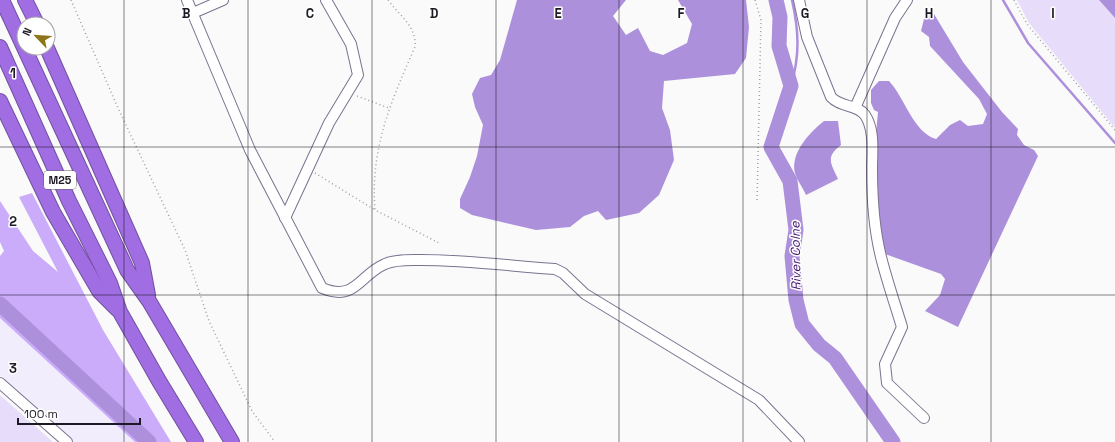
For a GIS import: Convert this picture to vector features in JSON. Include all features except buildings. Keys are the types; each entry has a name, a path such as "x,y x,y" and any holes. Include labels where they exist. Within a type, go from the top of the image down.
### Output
{"highway":[{"name":"M25","path":"2,0 127,270 148,301 232,442"},
{"path":"25,0 33,12"},
{"name":"M25","path":"0,47 69,201 110,283 120,312 158,381 196,442"},
{"name":"M25","path":"51,56 142,263 148,301"},
{"name":"M25","path":"0,101 53,212 99,291 120,312"}],"lane":[{"path":"187,0 250,150 322,288 334,292 348,291 385,263 408,260 437,260 556,269 563,273 585,294 759,400 799,442"},
{"path":"193,13 223,0"},
{"path":"285,218 329,123 358,75 351,44 326,0"},
{"path":"800,0 807,37 826,88 837,103 855,108 864,114 869,123 872,136 872,189 881,256 902,328 885,364 887,383 924,418"},
{"path":"855,108 895,18 907,0"},
{"path":"0,383 67,442"}],"path":[{"path":"71,0 118,108 186,250 209,321 252,411 274,442"},
{"path":"375,210 373,189 378,154 388,108 415,47 416,38 414,31 388,0"},
{"path":"755,0 761,20 757,203"},
{"path":"1014,0 1027,24 1115,130"},
{"path":"347,92 388,108"},
{"path":"308,168 375,210 441,244"}],"shaded area":[{"path":"517,0 626,0 613,16 626,35 638,28 650,51 663,55 687,43 692,24 678,0 746,0 749,27 746,58 735,74 664,81 662,108 670,130 674,160 659,195 639,213 606,220 598,211 584,216 570,227 536,230 472,215 460,208 460,199 470,177 477,156 483,125 475,107 472,94 480,78 491,75 500,60"},
{"path":"1017,0 1099,0 1115,18 1115,128 1029,23"},
{"path":"1099,0 1115,0 1115,18"},
{"path":"926,11 934,14 963,62 1002,112 1018,129 1017,135 1024,145 1034,150 1038,156 958,327 925,311 940,295 945,279 941,274 885,254 879,222 874,156 878,112 874,110 871,103 871,90 879,81 889,81 895,88 915,122 928,135 936,139 950,125 960,120 968,126 983,124 987,114 979,99 930,46 929,37 921,31"},
{"path":"824,121 838,121 841,145 833,153 831,160 833,169 838,179 806,195 795,173 795,158 807,137"},
{"path":"32,193 103,330 171,442 135,442 0,318 0,256 4,251 0,242 0,201 33,251 58,272 19,197"},
{"path":"0,318 135,442 75,442 0,375"},
{"path":"0,395 53,442 0,442"}],"waterway":[{"name":"River Colne","path":"776,0 780,17 779,46 791,86 771,147 790,181 796,230 792,256 796,300 802,324 819,345 835,358 893,442"},
{"path":"791,86 796,64 798,43 792,0"},
{"path":"1003,0 1028,43 1115,143"},
{"path":"0,304 149,442"}]}
